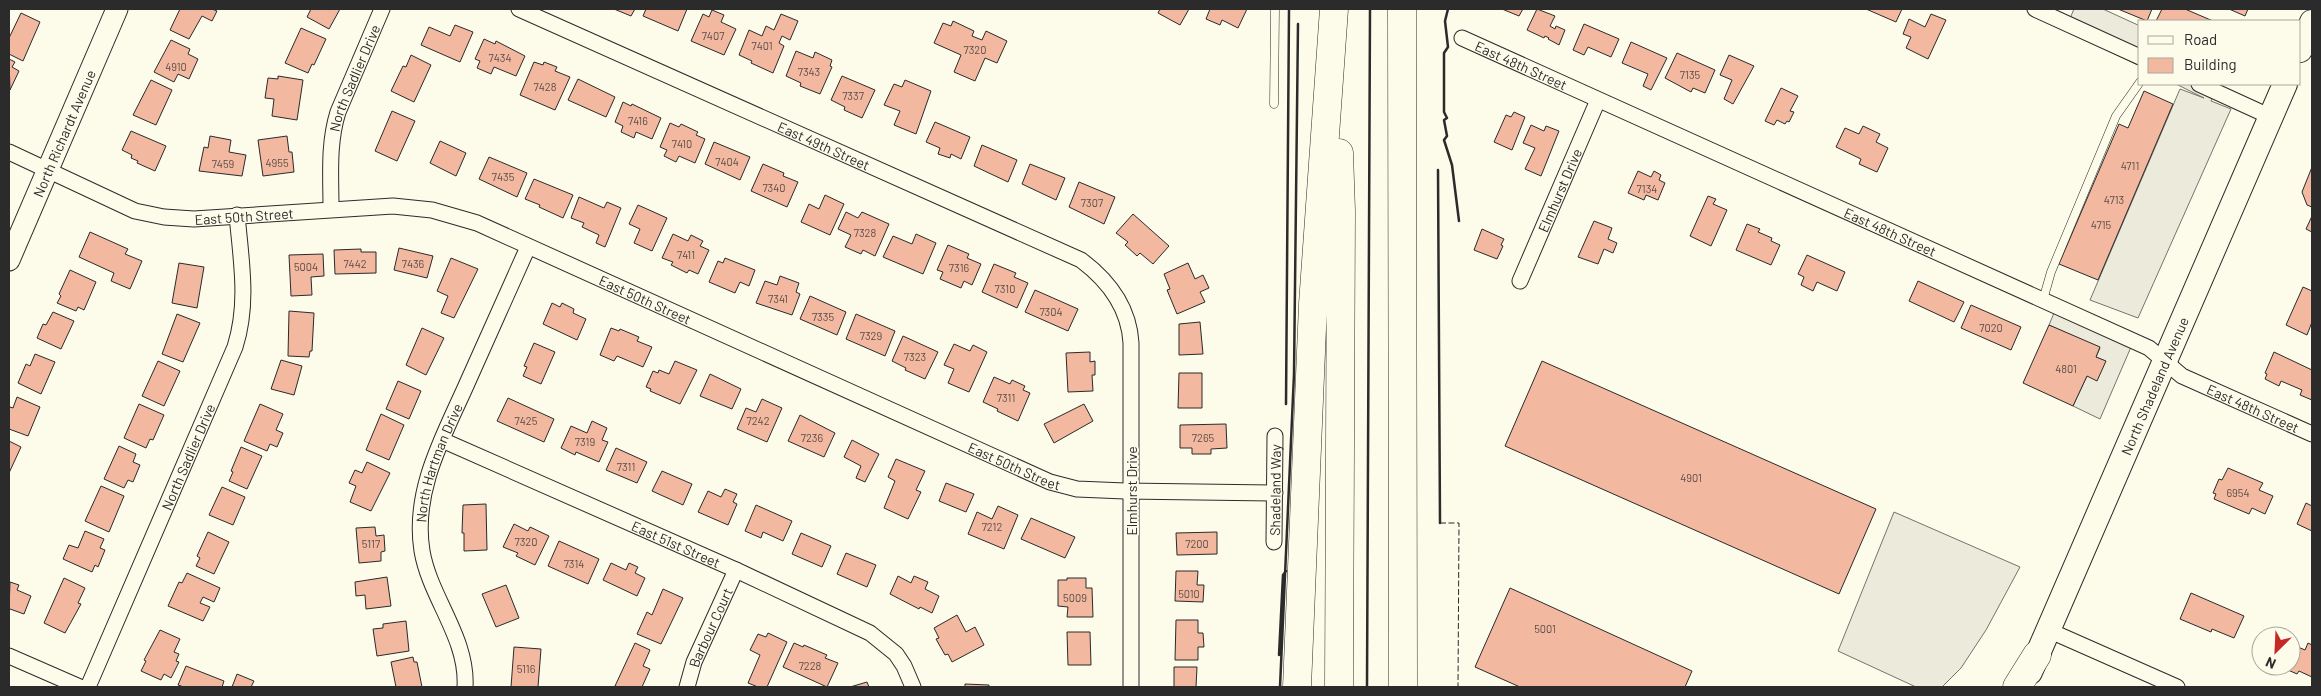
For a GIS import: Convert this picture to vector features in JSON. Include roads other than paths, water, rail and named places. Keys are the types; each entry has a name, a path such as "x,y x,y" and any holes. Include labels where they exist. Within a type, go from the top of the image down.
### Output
{"highway":[{"path":"1297,687 1313,304 1334,9"},
{"path":"1334,9 1341,211 1339,687"},
{"path":"1402,9 1403,687"},
{"path":"2016,687 2037,656"}],"main road":[{"path":"2301,48 2312,22"},
{"name":"North Shadeland Avenue","path":"2024,687 2285,85"}],"street":[{"name":"North Richardt Avenue","path":"9,260 117,9"},
{"name":"North Sadlier Drive","path":"331,209 330,158 334,126 338,112 382,9"},
{"name":"East 49th Street","path":"520,9 1080,260 1096,271 1117,297"},
{"path":"2035,9 2138,55"},
{"name":"East 48th Street","path":"1462,38 2149,348 2182,376 2312,434"},
{"path":"2201,85 2271,117"},
{"name":"Elmhurst Drive","path":"1520,281 1598,100"},
{"name":"East 50th Street","path":"9,152 128,208 149,215 179,219 393,206 432,210 477,224 1050,482 1077,489 1131,492 1275,493"},
{"name":"North Sadlier Drive","path":"88,687 235,347 241,324 244,291 237,215"},
{"name":"North Hartman Drive","path":"465,687 461,653 426,567 420,535 422,496 428,473 442,440 528,247"},
{"name":"Elmhurst Drive","path":"1117,297 1126,315 1131,343 1131,687"},
{"name":"Shadeland Way","path":"1274,542 1276,436"},
{"name":"East 51st Street","path":"442,440 736,570 870,633 889,647 901,662 913,687"},
{"name":"Barbour Court","path":"687,687 694,662 736,570"},
{"path":"2048,630 2177,687"},
{"path":"9,656 80,687"}],"lane":[{"path":"1274,104 1275,9"},
{"path":"2043,300 2051,272 2116,116 2138,85"}]}
